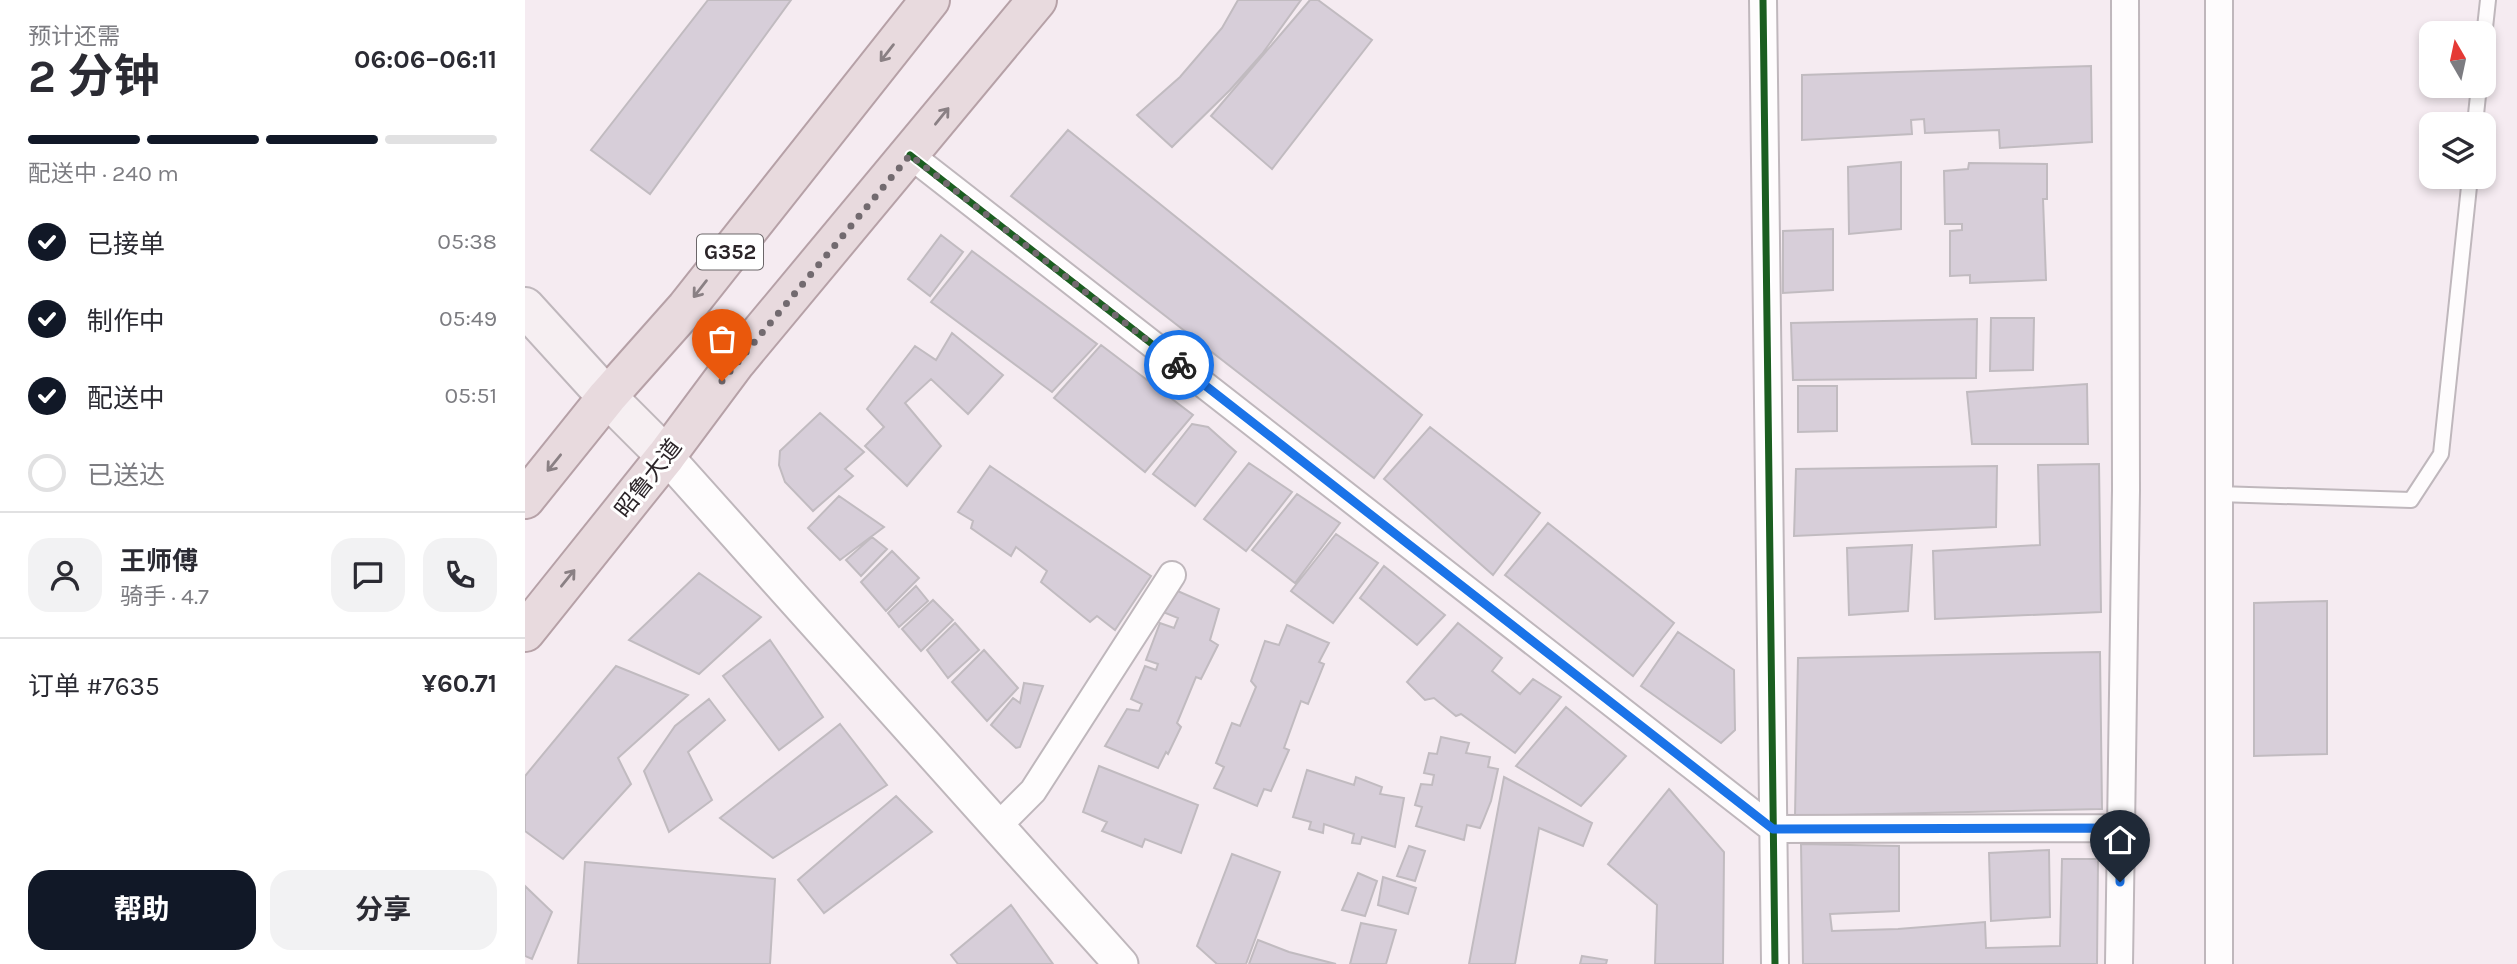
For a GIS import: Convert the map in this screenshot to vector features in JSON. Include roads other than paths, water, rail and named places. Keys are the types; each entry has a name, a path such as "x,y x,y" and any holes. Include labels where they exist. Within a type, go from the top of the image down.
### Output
{"highway":[{"name":"G352","path":"525,499 607,397 686,307 930,0"},
{"name":"昭鲁大道","path":"525,632 666,456 736,362 1037,0"}],"main road":[{"path":"525,307 607,397 666,456"}],"street":[{"path":"1763,0 1775,964"},
{"path":"2119,964 2126,490 2125,0"},
{"path":"2219,0 2219,964"},
{"path":"910,155 1773,829 2120,828"},
{"path":"666,456 1121,964"},
{"path":"997,827 1034,791 1172,575"}],"lane":[{"path":"2486,21 2488,0"},
{"path":"2218,494 2411,500 2441,454 2469,189"}]}
